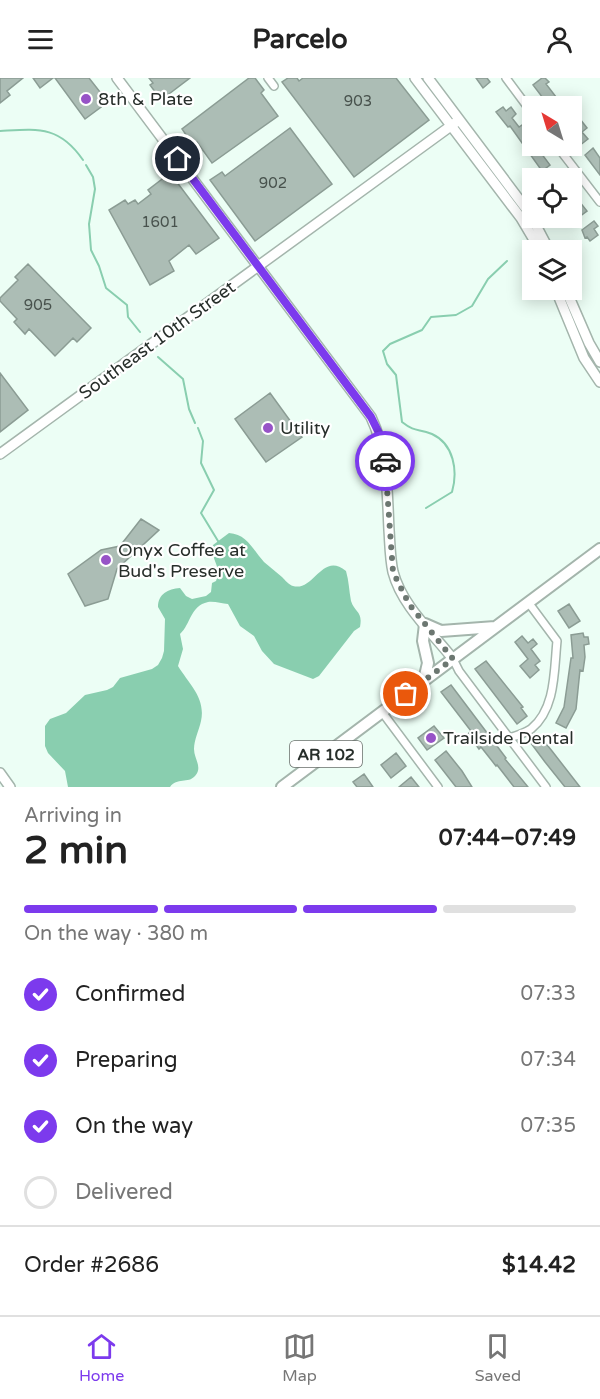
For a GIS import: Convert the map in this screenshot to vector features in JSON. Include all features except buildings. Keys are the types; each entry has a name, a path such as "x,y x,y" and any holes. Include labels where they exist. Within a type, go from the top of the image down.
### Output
{"main road":[{"name":"AR 102","path":"282,787 600,549"},
{"path":"424,680 428,663 423,641 425,624 441,631 495,627"}],"street":[{"path":"117,78 321,347 371,417 385,454 393,572 402,594 453,659 459,671 546,787"},
{"path":"268,78 274,86"},
{"path":"415,78 530,214 544,240"},
{"path":"428,78 455,123 534,240"},
{"path":"511,79 522,97"},
{"name":"Southeast 10th Street","path":"0,454 455,123"},
{"path":"565,156 600,202"},
{"path":"560,300 584,358 600,382"},
{"path":"570,300 600,362"},
{"path":"509,738 529,731 544,715 549,704 553,681 557,641 528,603"},
{"path":"381,712 438,787"},
{"path":"0,773 10,787"}],"shaded area":[{"path":"229,533 245,539 264,562 293,586 307,583 331,566 338,566 346,571 351,601 360,615 360,627 354,631 319,676 313,679 274,664 262,651 254,636 240,626 228,604 208,602 202,604 194,611 180,634 183,649 178,666 196,692 201,705 201,721 194,746 198,766 195,776 189,780 176,782 170,787 68,787 65,771 48,753 45,746 45,726 50,719 66,713 85,695 107,690 113,687 120,678 152,669 158,665 164,651 165,619 158,607 158,602 164,593 180,588 186,596 192,599 206,596 211,592 212,583 216,581 219,572 211,550 213,545"}],"waterway":[{"path":"0,131 36,130 56,135 65,140 83,160"},
{"path":"86,165 93,177 95,189 89,224 91,250 106,288 127,305 128,317 140,332"},
{"path":"426,508 452,492 454,467 450,451 432,434 411,428 402,422 396,375 387,364 383,351 390,344 422,330 431,317 456,315 472,306 488,279 507,261"},
{"path":"158,357 183,379 189,409 195,423"},
{"path":"198,428 203,441 201,463 214,490 201,513 218,541"}],"way so far":[{"path":"385,461 393,572 402,594 453,659 406,694"}],"place":[{"name":"8th & Plate","path":"86,99"},
{"name":"Utility","path":"268,428"},
{"name":"Onyx Coffee at Bud's Preserve","path":"106,560"},
{"name":"Trailside Dental","path":"431,738"}],"route":[{"path":"178,159 321,347 371,417 380,435 385,461"}]}
